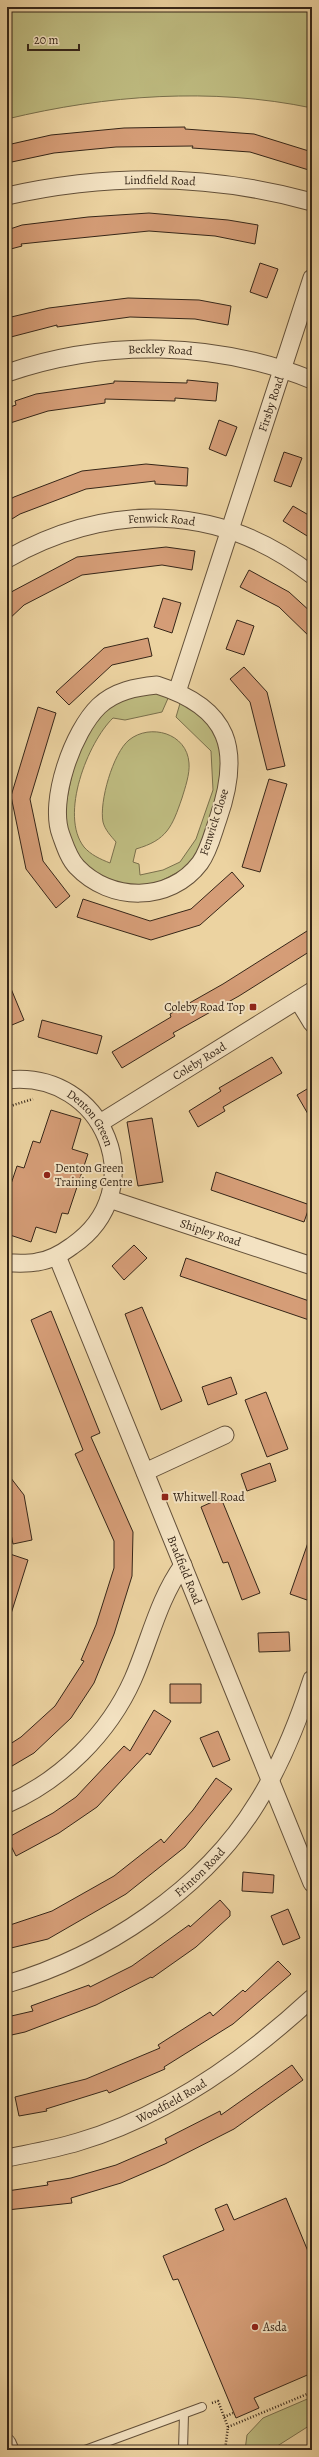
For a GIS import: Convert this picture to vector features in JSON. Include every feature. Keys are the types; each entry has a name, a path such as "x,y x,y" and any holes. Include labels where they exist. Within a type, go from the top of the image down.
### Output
{"street":[{"name":"Lindfield Road","path":"7,196 44,188 122,179 196,181 279,193 312,202"},
{"name":"Firsby Road","path":"231,530 312,278"},
{"name":"Beckley Road","path":"7,373 65,357 157,348 220,354 282,369 312,380"},
{"name":"Fenwick Road","path":"7,559 55,535 85,526 148,518 184,519 231,530 285,556 312,575"},
{"path":"177,692 231,530"},
{"name":"Fenwick Close","path":"157,685 177,692 193,700 213,718 229,745 227,782 222,808 209,846 200,863 188,876 170,886 141,894 108,888 77,867 66,848 59,831 57,813 65,770 78,737 90,717 99,706 112,696 143,686 157,685"},
{"name":"Coleby Road","path":"100,1123 305,996 312,1023"},
{"name":"Denton Green","path":"7,1080 18,1079 50,1083 74,1096 90,1109 100,1123 111,1150 114,1173 110,1199 101,1218 88,1235 57,1256 36,1263 7,1263"},
{"name":"Shipley Road","path":"110,1199 312,1266"},
{"name":"Bradfield Road","path":"57,1256 312,1883"},
{"path":"145,1472 225,1435"},
{"path":"7,1804 42,1785 63,1770 103,1729 119,1706 133,1679 169,1584 183,1565"},
{"name":"Frinton Road","path":"7,1984 65,1964 109,1942 164,1903 193,1879 230,1838 257,1804 289,1742 312,1679"},
{"name":"Woodfield Road","path":"7,2158 79,2142 162,2106 197,2087 232,2064 312,1998"},
{"path":"7,2443 10,2450"}],"lane":[{"path":"87,2450 202,2407"},
{"path":"183,2450 184,2414"}],"path":[{"path":"7,1107 34,1099"},
{"path":"228,2428 312,2392"},
{"path":"202,2407 218,2401 228,2428 225,2450"},
{"path":"224,2417 234,2413"}],"shaded area":[{"path":"7,7 312,7 312,108 274,101 236,97 159,97 121,99 82,104 7,119"},
{"path":"157,691 169,696 162,712 125,720 113,718 94,744 86,761 76,798 74,817 77,833 84,847 96,856 110,863 116,842 105,828 102,813 108,778 123,746 129,740 147,732 166,734 175,738 182,744 187,753 189,772 182,798 171,825 162,837 136,849 133,862 139,864 140,875 163,870 180,862 196,839 213,790 211,751 176,717 181,700 204,716 221,744 222,776 211,822 194,858 182,870 157,883 131,887 99,875 86,864 73,848 67,833 64,813 75,760 90,728 113,702"},
{"path":"312,2397 312,2424 271,2450 245,2450 247,2435 263,2418"}],"building":[{"path":"185,127 185,129 254,134 312,152 312,171 250,152 192,148 193,146 116,147 54,153 7,163 7,145 51,135 124,128"},
{"path":"149,213 228,220 258,225 255,244 215,236 149,231 21,244 22,246 7,250 7,230 22,225 88,217"},
{"path":"260,263 278,269 267,298 250,292"},
{"path":"128,298 199,300 231,306 228,325 195,319 130,317 57,327 57,325 7,338 7,318 49,308"},
{"path":"187,380 218,383 216,401 175,398 175,401 105,399 105,403 48,411 7,424 7,408 16,405 15,401 36,394 114,383 114,381 187,383"},
{"path":"219,420 237,427 226,456 209,449"},
{"path":"284,452 302,458 291,487 274,481"},
{"path":"146,464 188,468 187,486 155,484 155,481 86,489 20,514 7,522 7,501 14,497 82,471"},
{"path":"293,506 312,517 312,539 283,521"},
{"path":"166,547 195,551 192,570 162,565 82,575 24,605 7,621 7,596 13,591 77,557"},
{"path":"249,570 289,592 312,613 312,639 279,607 240,587"},
{"path":"163,598 181,603 172,633 154,627"},
{"path":"237,620 254,626 244,655 226,649"},
{"path":"148,638 152,656 112,665 69,705 56,692 104,648"},
{"path":"244,667 267,692 285,766 267,770 250,702 230,679"},
{"path":"38,707 56,713 30,799 43,861 70,896 56,908 26,869 11,796"},
{"path":"269,779 287,784 260,872 242,867"},
{"path":"232,872 244,886 200,925 151,940 77,917 83,899 150,921 191,909"},
{"path":"307,931 312,939 312,950 239,996 173,1033 175,1036 122,1068 112,1052 171,1017 170,1014 223,984"},
{"path":"7,979 24,1020 7,1027"},
{"path":"42,1020 102,1036 97,1054 38,1037"},
{"path":"272,1057 282,1073 223,1107 225,1111 198,1127 189,1111 221,1091 219,1088"},
{"path":"312,1086 312,1121 297,1095"},
{"name":"Denton Green Training Centre","path":"51,1110 81,1119 72,1149 88,1154 68,1214 62,1213 56,1233 36,1227 31,1242 7,1234 7,1196 17,1166 24,1168 33,1141 40,1143"},
{"path":"152,1118 163,1182 138,1186 127,1122"},
{"path":"216,1172 310,1205 304,1222 211,1190"},
{"path":"134,1245 147,1258 124,1280 112,1266"},
{"path":"186,1258 312,1302 312,1321 180,1276"},
{"path":"142,1307 182,1401 161,1410 125,1314"},
{"path":"51,1311 100,1433 91,1437 133,1532 132,1576 114,1634 94,1683 71,1718 34,1753 7,1769 7,1746 21,1737 55,1706 84,1661 81,1660 96,1625 114,1568 114,1541 75,1454 83,1450 31,1320"},
{"path":"231,1377 237,1394 208,1405 202,1387"},
{"path":"266,1392 288,1449 267,1457 245,1400"},
{"path":"270,1463 276,1481 247,1491 241,1474"},
{"path":"7,1473 24,1495 32,1540 13,1544 7,1514"},
{"path":"221,1498 260,1593 242,1600 228,1562 223,1563 201,1507"},
{"path":"310,1537 312,1586 307,1600 290,1594"},
{"path":"7,1553 28,1560 10,1617 7,1616"},
{"path":"289,1632 290,1651 259,1652 258,1633"},
{"path":"170,1684 201,1684 201,1703 170,1703"},
{"path":"154,1710 171,1721 150,1755 147,1753 97,1807 59,1833 16,1856 7,1838 53,1813 76,1797 124,1746 130,1751"},
{"path":"218,1731 230,1760 213,1767 200,1738"},
{"path":"216,1778 232,1789 185,1847 126,1894 48,1939 7,1949 7,1926 52,1911 114,1876 161,1839 164,1843 193,1810"},
{"path":"243,1872 274,1875 273,1893 242,1891"},
{"path":"220,1900 230,1911 230,1916 196,1947 152,1978 151,1977 96,2005 25,2032 7,2036 7,2017 33,2011 31,2006 89,1985 90,1987 132,1966 189,1925 190,1927"},
{"path":"288,1909 300,1938 283,1945 271,1916"},
{"path":"278,1961 291,1974 233,2024 164,2067 165,2069 109,2093 107,2090 46,2109 47,2111 19,2116 15,2097 86,2079 160,2048 158,2045 210,2012 213,2016 243,1990 245,1992"},
{"path":"292,2065 303,2080 234,2129 165,2164 121,2183 71,2198 72,2203 7,2210 7,2191 48,2185 47,2182 71,2178 116,2165 167,2143 165,2139 220,2111 221,2115"},
{"name":"Asda","path":"286,2198 312,2261 312,2373 254,2398 259,2408 236,2418 178,2279 173,2280 163,2256 224,2230 215,2209 227,2204 234,2220"}],"place":[{"name":"Coleby Road Top","path":"253,1007"},
{"name":"Denton Green Training Centre","path":"47,1175"},
{"name":"Whitwell Road","path":"165,1497"},
{"name":"Asda","path":"255,2327"}]}
